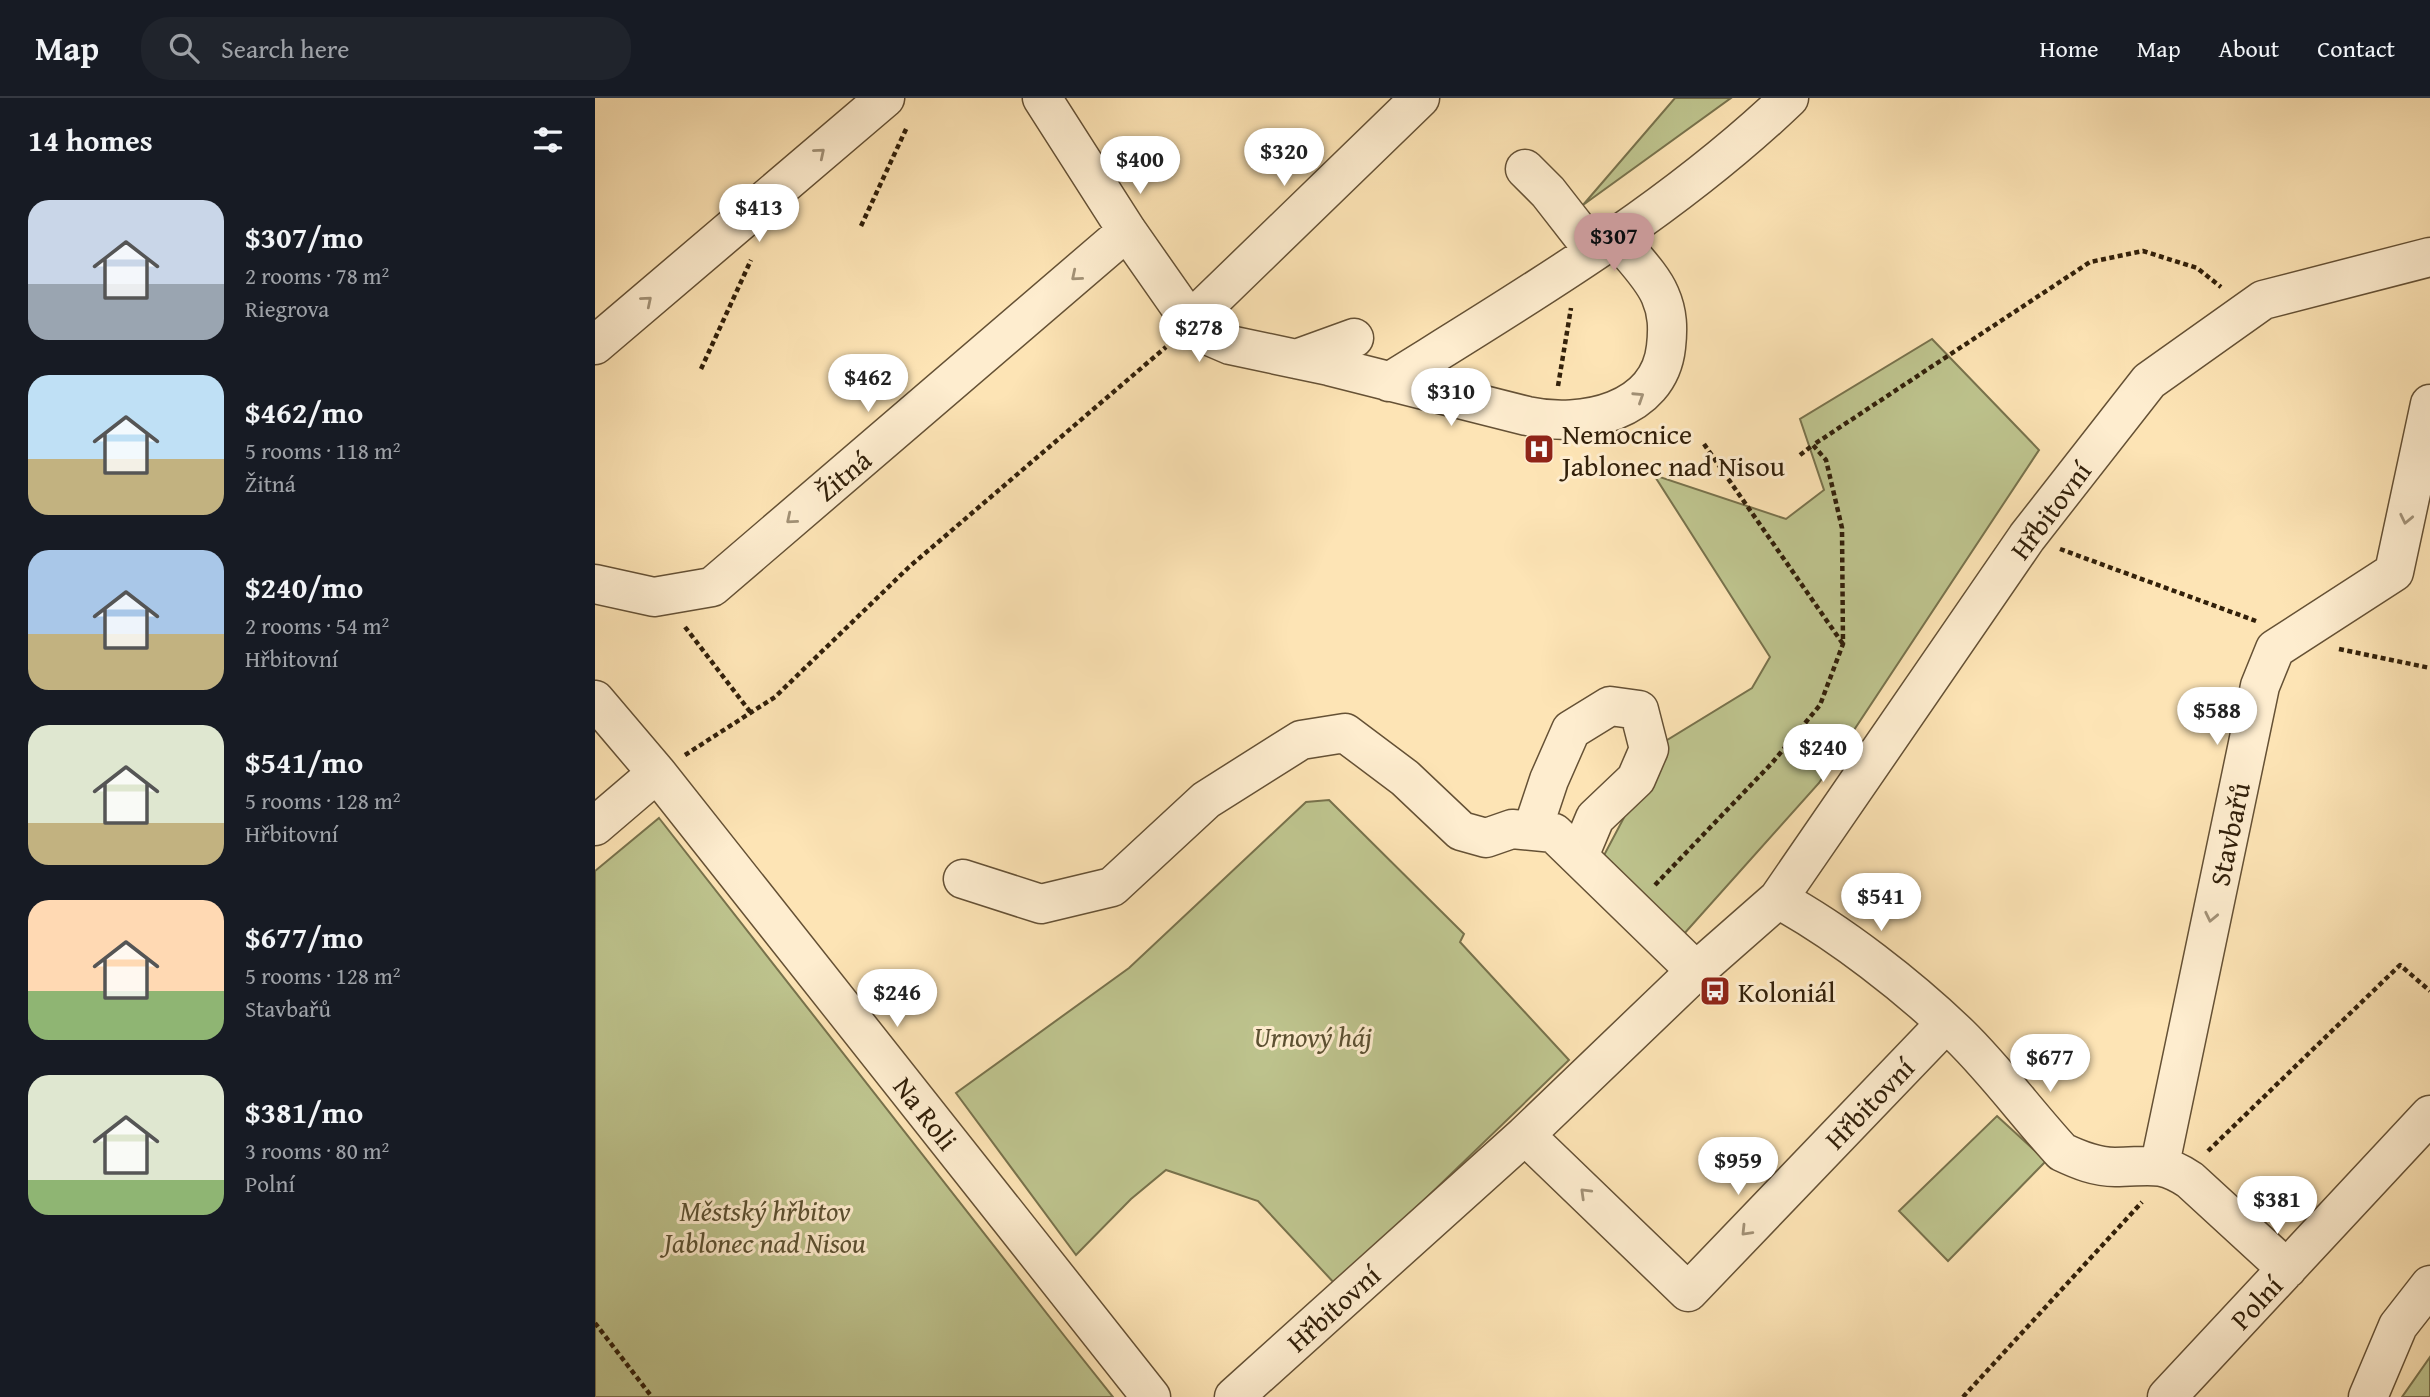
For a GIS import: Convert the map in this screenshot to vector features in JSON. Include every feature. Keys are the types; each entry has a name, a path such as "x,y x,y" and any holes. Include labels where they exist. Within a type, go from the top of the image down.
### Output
{"street":[{"path":"1042,98 1127,231 1190,321 1209,336 1230,345 1540,419 1592,418 1626,406 1650,390 1664,367 1669,325 1660,294 1596,250 1536,181"},
{"path":"1190,321 1419,98"},
{"path":"1389,382 1596,250 1738,146 1789,98"},
{"path":"595,345 897,110"},
{"name":"Žitná","path":"595,584 661,596 712,587 1127,231"},
{"name":"Hřbitovní","path":"1234,1397 1525,1135 1696,971 1778,899 2027,537 2149,381 2263,299 2430,257"},
{"path":"1296,359 1354,338"},
{"name":"Stavbařů","path":"2172,1169 2260,686 2275,649 2394,572 2430,404"},
{"name":"Na Roli","path":"595,700 657,773 1151,1397"},
{"path":"1532,831 1571,730 1610,706 1639,710 1649,749 1636,779 1595,818 1579,856"},
{"path":"963,879 1041,904 1112,887 1206,800 1301,740 1345,733 1405,778 1461,831 1486,838 1513,829 1554,833 1696,971"},
{"path":"595,826 657,773"},
{"path":"1778,899 1802,912 1891,977 1946,1023 2062,1152 2087,1163 2113,1167 2172,1169 2287,1269"},
{"name":"Hřbitovní","path":"1525,1135 1688,1292 1946,1023"},
{"name":"Polní","path":"2167,1397 2430,1115"},
{"path":"2368,1397 2385,1349 2397,1326 2430,1285"}],"path":[{"path":"861,226 897,110"},
{"path":"1540,419 1596,250"},
{"path":"1800,454 2090,262 2143,251 2197,268 2250,309"},
{"path":"701,369 752,257"},
{"path":"657,773 775,697 909,568 1180,335 1190,321"},
{"path":"1704,444 1843,643"},
{"path":"1633,908 1772,763 1820,705 1843,643 1842,528 1826,460 1812,445"},
{"path":"2027,537 2262,623 2288,640 2429,666"},
{"path":"661,596 751,713"},
{"path":"1963,1397 2172,1169 2400,965 2430,990"},
{"path":"595,1323 652,1397"}],"green space":[{"path":"1675,98 1731,98 1583,205"},
{"path":"1932,339 2039,450 1819,783 1683,935 1602,859 1664,742 1752,688 1770,657 1654,475 1786,519 1824,490 1800,419"},
{"name":"Urnový háj","path":"1329,800 1464,934 1460,942 1569,1060 1336,1285 1258,1201 1166,1170 1131,1199 1076,1255 956,1093 1129,968 1306,802"},
{"name":"Městský hřbitov Jablonec nad Nisou","path":"659,818 1113,1397 595,1397 595,871"},
{"path":"1997,1116 2046,1161 1948,1261 1899,1211"},
{"path":"2430,1357 2430,1397 2402,1397"}],"place":[{"name":"Nemocnice Jablonec nad Nisou","path":"1539,449"},
{"name":"Koloniál","path":"1715,991"}]}
